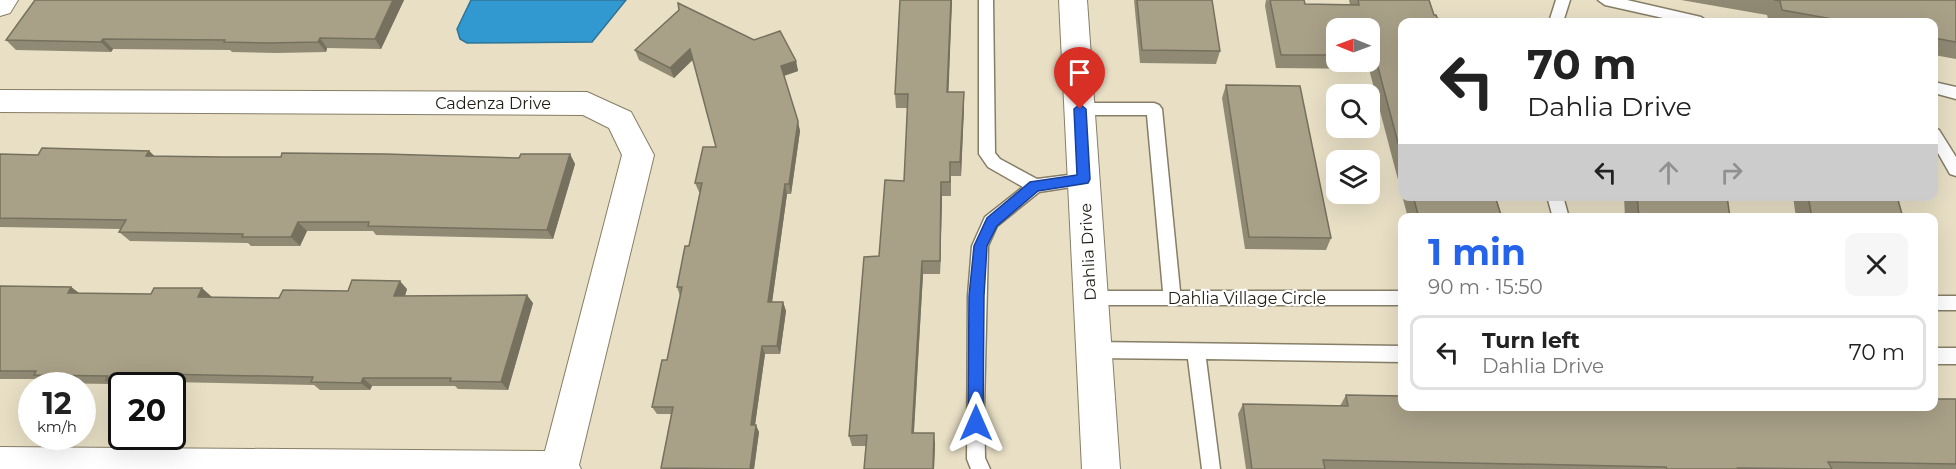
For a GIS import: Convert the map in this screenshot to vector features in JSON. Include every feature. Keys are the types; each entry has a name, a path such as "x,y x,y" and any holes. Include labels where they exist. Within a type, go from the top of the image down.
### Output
{"street":[{"path":"0,6 4,0"},
{"name":"Dahlia Drive","path":"1073,0 1101,469"},
{"name":"Cadenza Drive","path":"0,101 588,104 620,120 638,155 561,468"},
{"path":"0,465 561,468"}],"lane":[{"path":"986,0 987,154 994,163 1035,186"},
{"path":"1557,18 1563,0"},
{"path":"1605,0 1684,18"},
{"path":"1938,89 1956,93"},
{"path":"1080,109 1154,109 1172,298"},
{"path":"1938,141 1956,170"},
{"path":"981,469 976,459 975,406 976,296 980,246 992,222 1035,186 1084,179"},
{"name":"Dahlia Village Circle","path":"1091,298 1398,298"},
{"path":"1938,303 1956,303"},
{"path":"1094,350 1398,354"},
{"path":"1196,353 1211,469"},
{"path":"1938,356 1956,356"}],"water":[{"path":"471,0 626,0 592,42 467,43 460,39 457,29"}],"building":[{"path":"35,0 393,0 375,39 320,38 318,42 268,43 224,42 225,40 103,39 101,42 6,40"},
{"path":"900,0 951,0 947,92 964,92 960,162 950,162 950,182 941,182 940,261 922,261 912,433 934,433 933,469 864,469 867,435 849,436 864,257 879,256 885,180 904,181 908,94 895,94"},
{"path":"1137,0 1212,0 1220,51 1142,50"},
{"path":"1270,0 1304,0 1305,4 1359,5 1358,0 1429,0 1437,18 1398,18 1398,143 1379,72 1380,18 1326,18 1326,55 1281,55"},
{"path":"1774,0 1956,0 1956,42 1938,39 1938,18 1827,18 1782,10 1780,1"},
{"path":"678,3 754,40 780,31 796,61 781,66 798,121 789,184 785,184 768,302 783,302 777,346 762,346 751,425 756,425 750,469 661,468 673,407 652,407 662,360 667,360 682,287 677,287 685,246 689,246 702,183 695,183 703,147 716,147 690,49 670,68 635,50 679,10"},
{"path":"1226,85 1300,86 1331,238 1249,237"},
{"path":"42,148 149,151 146,156 223,157 281,157 282,153 519,158 521,154 570,154 547,230 368,226 369,222 298,222 291,237 242,237 243,234 119,232 126,220 0,218 0,154 38,155"},
{"path":"1414,201 1497,201 1500,213 1418,213"},
{"path":"1637,201 1728,201 1729,213 1639,213"},
{"path":"1809,201 1898,201 1902,213 1811,213"},
{"path":"352,280 400,281 394,296 527,295 501,382 450,381 451,378 363,378 361,383 311,382 313,377 186,375 186,372 108,372 108,376 96,376 96,372 0,371 0,286 71,287 68,293 151,294 154,288 202,288 198,297 279,298 283,290 348,291"},
{"path":"1346,395 1398,396 1398,411 1938,411 1938,399 1956,399 1956,464 1828,462 1832,469 1667,469 1666,467 1323,460 1325,469 1252,469 1243,404 1348,406"}],"route":[{"path":"976,423 976,296 980,246 992,222 1035,186 1084,179 1080,109"}]}
